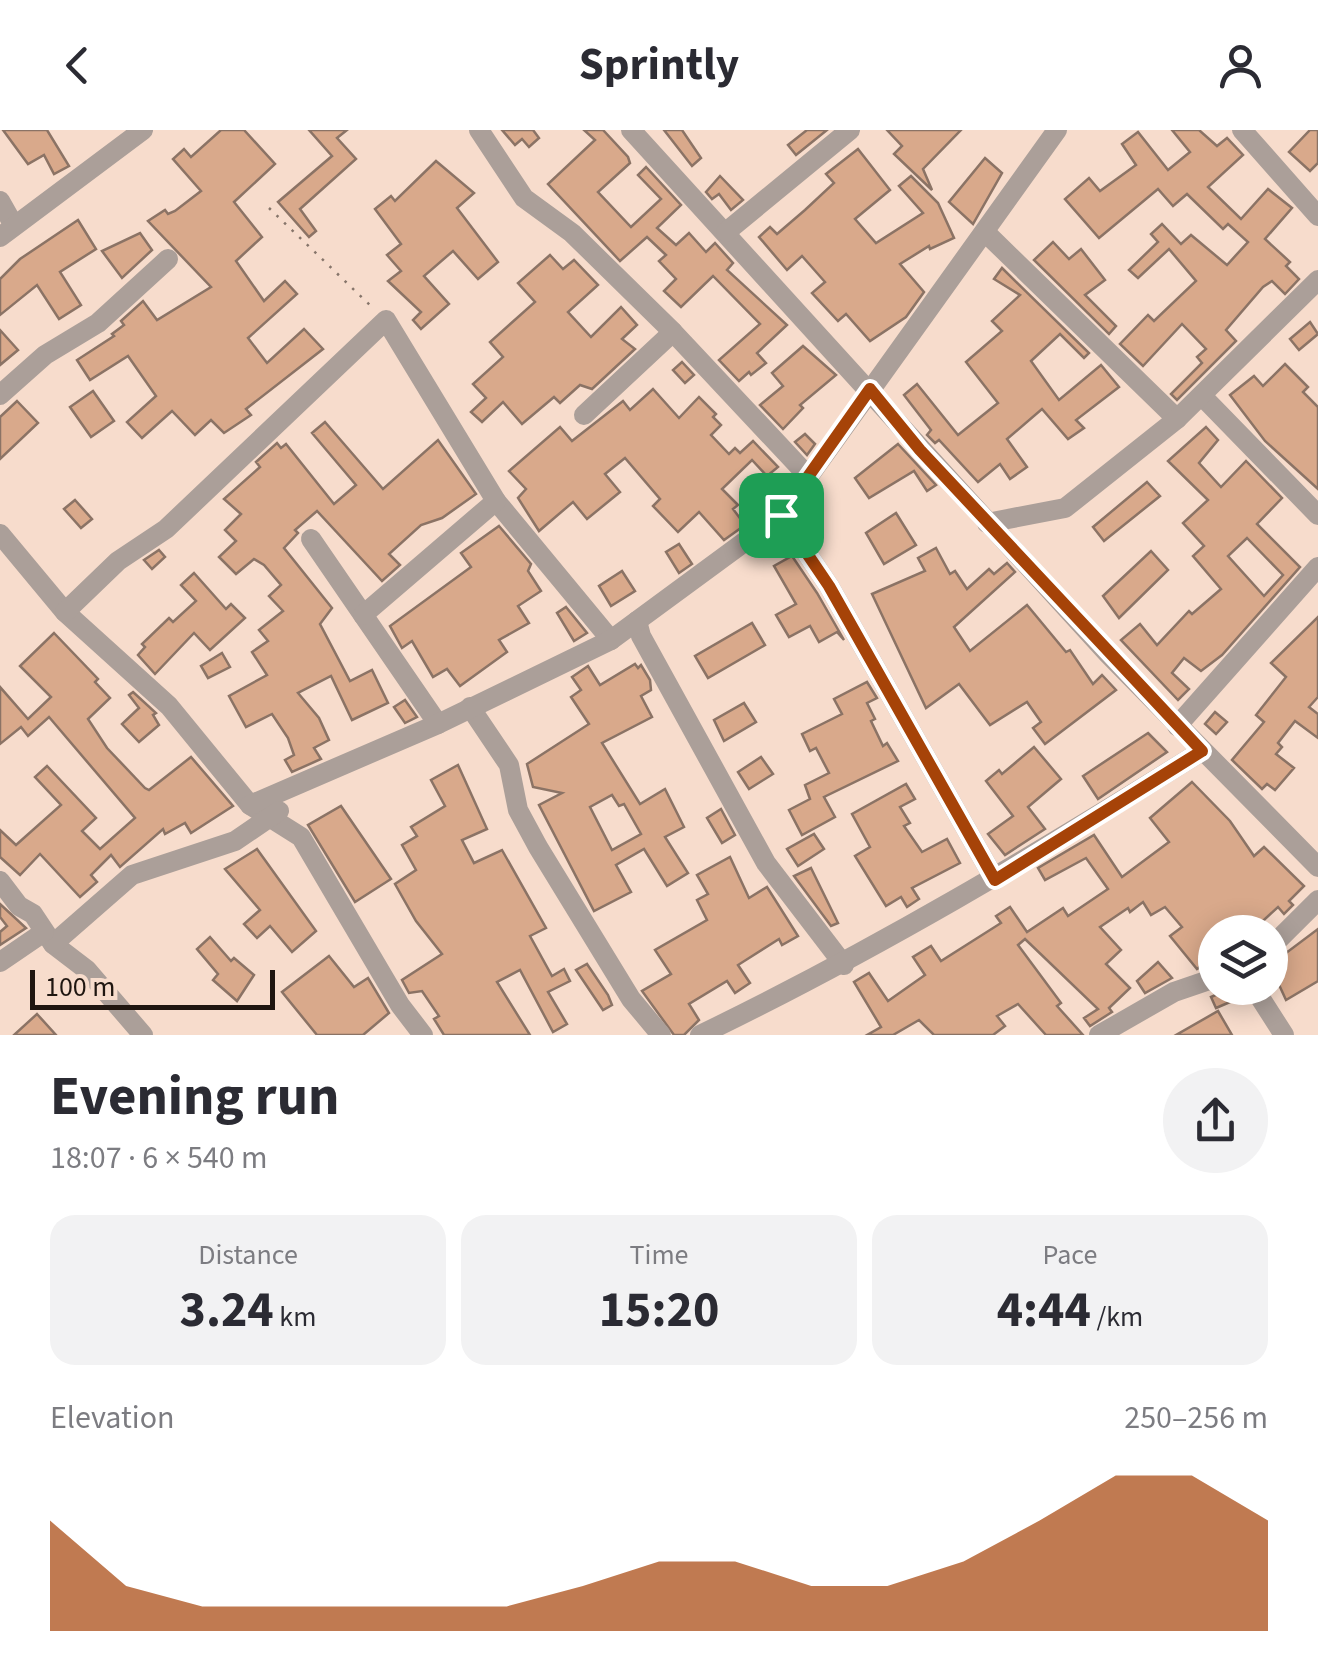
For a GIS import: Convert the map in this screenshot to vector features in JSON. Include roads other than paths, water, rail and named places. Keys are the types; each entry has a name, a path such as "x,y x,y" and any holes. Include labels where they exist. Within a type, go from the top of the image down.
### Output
{"street":[{"path":"0,201 6,231 120,136 142,130"},
{"path":"479,130 524,198 572,233 673,332 808,476"},
{"path":"631,130 810,330 870,389 987,523 1202,751 1318,867"},
{"path":"726,232 850,130"},
{"path":"250,805 438,724 611,640 781,515 1057,130"},
{"path":"1242,130 1318,216"},
{"path":"985,232 1177,419"},
{"path":"0,395 45,355 98,324 168,259"},
{"path":"987,523 1065,508 1177,419 1318,280"},
{"path":"65,612 118,561 166,529 386,320 496,501 611,640"},
{"path":"584,414 673,332"},
{"path":"1202,396 1318,514"},
{"path":"363,615 496,501"},
{"path":"781,515 829,586 995,880"},
{"path":"0,534 65,612 170,706 250,805 301,836 400,1006 423,1035"},
{"path":"311,539 438,724"},
{"path":"1178,726 1317,570"},
{"path":"637,621 640,636 766,863 844,966"},
{"path":"470,707 508,765 518,810 538,847 631,999 660,1035"},
{"path":"700,1035 844,966 995,880 1202,751"},
{"path":"0,962 48,938 132,875 225,845 270,819 306,784"},
{"path":"0,881 48,938 87,970 143,1035"},
{"path":"1288,930 1318,900"},
{"path":"1099,1035 1123,1028 1174,992 1198,984"},
{"path":"1265,1005 1284,1035"}]}
